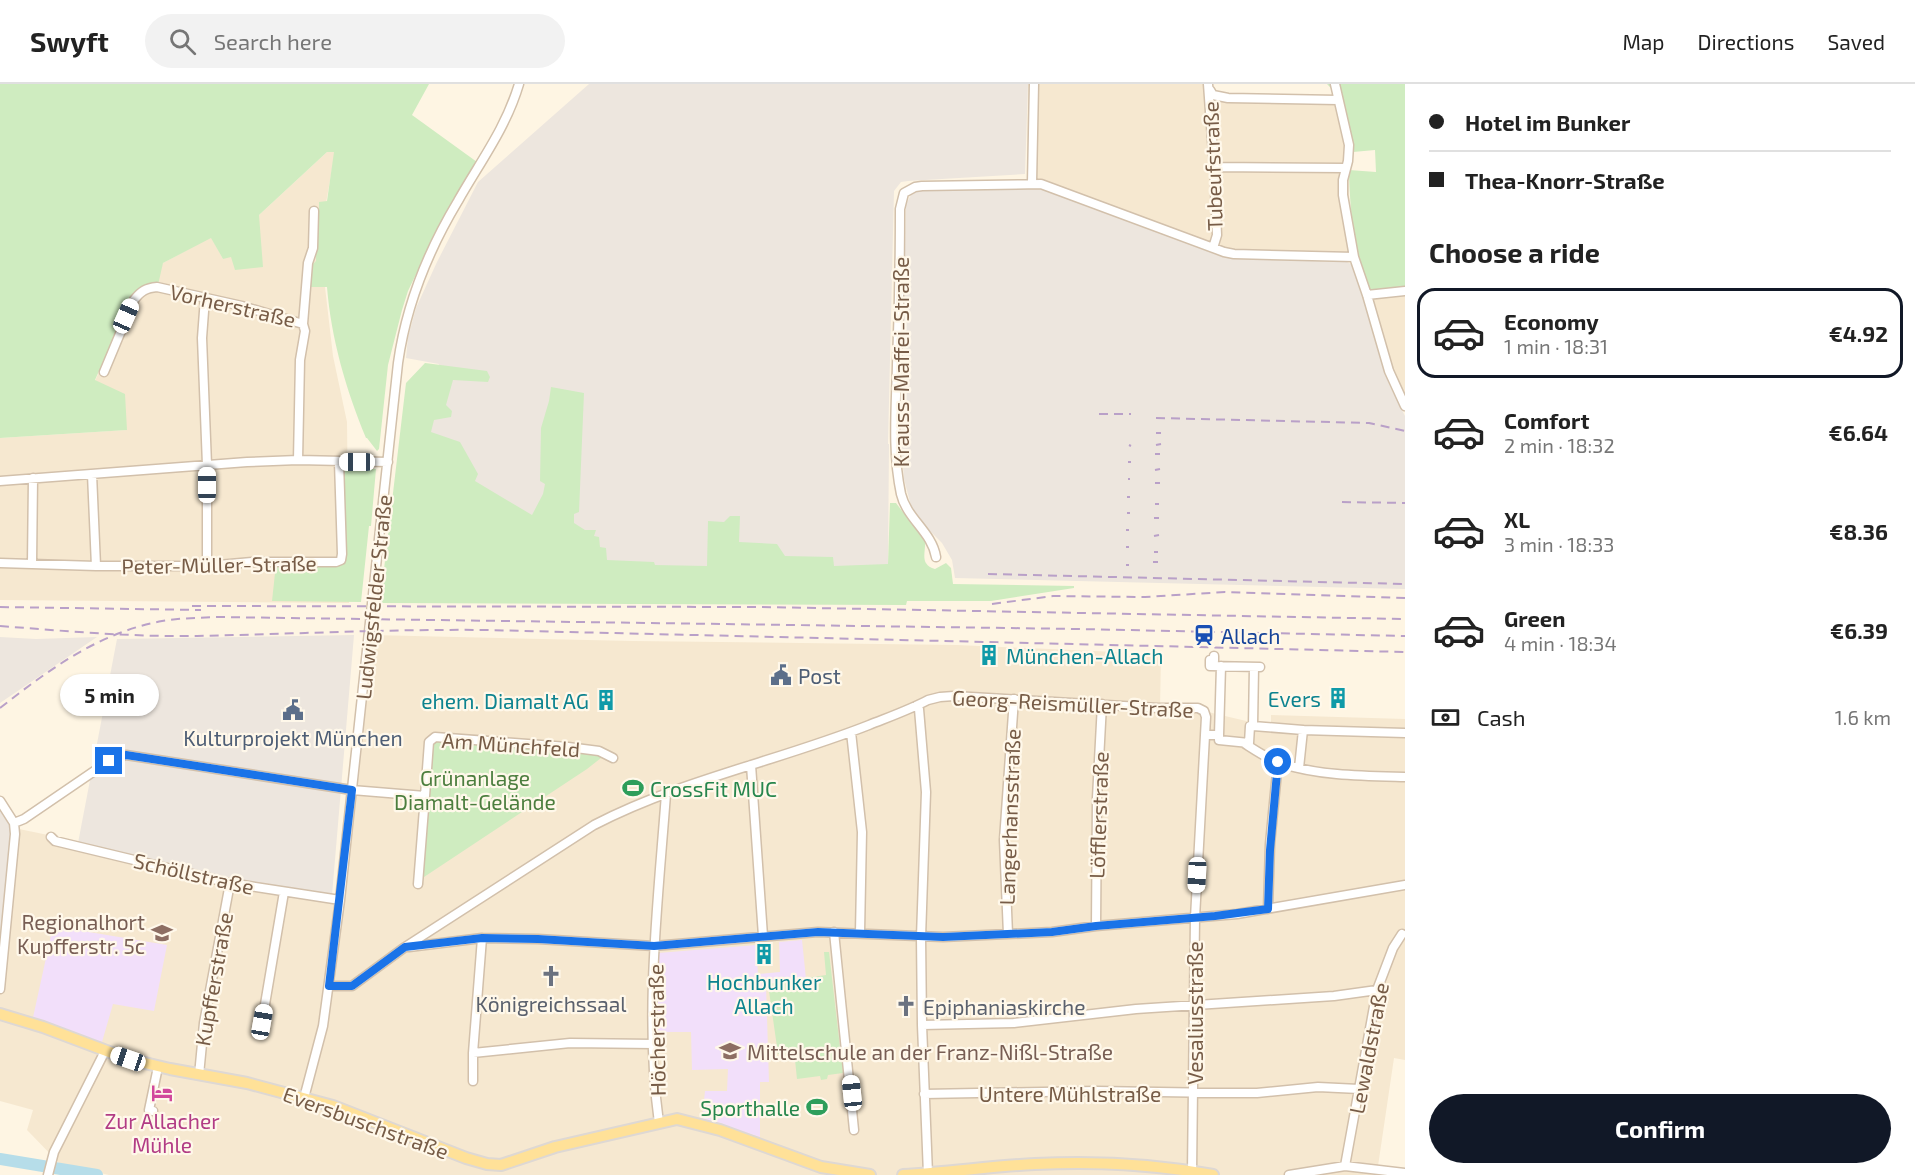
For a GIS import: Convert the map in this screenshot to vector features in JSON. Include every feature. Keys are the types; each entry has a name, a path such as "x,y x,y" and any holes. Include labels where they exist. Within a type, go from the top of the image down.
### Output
{"main road":[{"name":"Eversbuschstraße","path":"0,1014 158,1067 247,1083 352,1113 494,1170 555,1147 677,1119 687,1120 821,1167 870,1175"},
{"path":"903,1175 1034,1164 1086,1163 1135,1165 1213,1175"}],"street":[{"name":"Ludwigsfelder Straße","path":"304,1098 323,1026 340,900 399,353 410,305 452,212 495,141 519,84"},
{"path":"1034,84 1032,183 1062,190 1107,209 1233,254 1354,257"},
{"path":"1335,84 1349,145 1343,180 1345,215 1354,257 1389,371 1405,406"},
{"path":"1209,87 1213,94 1228,98 1338,100"},
{"name":"Tubeufstraße","path":"1209,87 1217,235 1213,248"},
{"path":"1211,111 1217,104 1228,98"},
{"path":"1214,167 1345,168"},
{"name":"Krauss-Maffei-Straße","path":"936,557 932,541 910,515 904,504 895,436 900,209 904,193 922,186 1032,183"},
{"name":"Vorherstraße","path":"104,372 134,300 141,291 158,287 242,306 303,324 308,263 313,248 314,211"},
{"path":"1367,295 1405,291"},
{"path":"206,298 202,338 207,465 207,566"},
{"path":"298,460 300,360 305,331 303,324"},
{"path":"0,481 298,460 388,462"},
{"name":"Peter-Müller-Straße","path":"0,563 207,566 237,562 336,562 341,560 339,462"},
{"path":"92,474 96,566"},
{"path":"32,564 33,478"},
{"path":"1211,661 1221,666 1257,667 1256,726"},
{"path":"1221,666 1215,735 1219,740 1249,743 1250,726 1405,733"},
{"name":"Georg-Reismüller-Straße","path":"329,986 352,986 405,947 594,825 666,794 851,732 940,697 1198,708 1204,711"},
{"name":"Langerhansstraße","path":"1008,934 1004,840 1014,699"},
{"name":"Löfflerstraße","path":"1096,926 1097,807 1102,704"},
{"path":"916,706 919,709 926,792 921,937 922,1025 924,1094 932,1174"},
{"name":"Vesaliusstraße","path":"1196,1173 1193,1092 1195,918 1206,720 1204,711"},
{"path":"1299,768 1303,730"},
{"path":"851,732 862,831 860,932"},
{"name":"Am Münchfeld","path":"424,796 429,742 435,738 568,747 599,751 613,758"},
{"path":"1244,743 1278,762 1299,768 1405,777"},
{"path":"14,823 24,819 109,761 126,755 352,790 424,796 418,884"},
{"path":"1268,909 1271,838 1278,762"},
{"path":"751,765 762,936"},
{"name":"Höcherstraße","path":"659,1123 654,1044 654,946 666,794"},
{"path":"0,801 14,823 15,846 0,989"},
{"name":"Schöllstraße","path":"51,837 55,841 230,883 340,900"},
{"name":"Kupfferstraße","path":"199,1075 206,1014 230,883"},
{"path":"405,947 482,938 654,946 834,932 921,937 1052,932 1268,909 1405,885"},
{"path":"262,1022 284,892"},
{"path":"834,932 854,1130"},
{"name":"Lewaldstraße","path":"1345,1166 1377,990 1393,948 1402,934"},
{"path":"473,1081 482,938"},
{"path":"922,1025 1014,1023 1136,1009 1334,996 1377,990"},
{"path":"473,1053 570,1043 654,1044"},
{"path":"48,1174 54,1152 105,1051"},
{"path":"153,1111 149,1110 158,1067"},
{"name":"Untere Mühlstraße","path":"924,1094 1096,1091 1257,1093 1318,1087 1359,1089"},
{"path":"1289,1175 1345,1166 1405,1173"}],"shaded area":[{"path":"589,84 1028,84 1025,174 908,181 901,182 894,191 888,444 888,567 602,569 472,480 422,436 439,364 406,358 408,337 416,308 437,262 478,182"},
{"path":"1028,84 1211,84 1218,93 1341,98 1353,152 1349,170 1349,194 1356,261 1229,258 1051,192 1027,186"},
{"path":"327,152 335,152 326,203 325,287 333,356 347,422 349,603 0,600 0,438 127,430 95,381 137,290 151,285 163,263 211,237 223,259 259,215"},
{"path":"1027,186 1051,192 1229,258 1347,262 1355,266 1389,384 1405,416 1405,589 955,578 952,560 942,543 919,520 911,506 904,479 901,442 906,204 911,195 918,191"},
{"path":"1405,293 1405,395 1393,374 1372,297"},
{"path":"354,635 332,895 230,881 78,843 117,639"},
{"path":"371,635 957,645 1161,654 1160,709 1208,712 1259,724 1271,724 1271,715 1405,719 1405,1060 1394,1058 1378,1166 1405,1175 109,1175 59,1163 27,1130 33,1110 0,1101 0,947 6,947 19,829 343,896"},
{"path":"0,637 36,639 97,637 0,703"},
{"path":"0,808 12,829 0,947"},
{"path":"53,926 167,945 154,1011 113,1004 102,1042 32,1022"},
{"name":"Mittelschule an der Franz-Nißl-Straße","path":"802,940 806,979 766,984 769,1082 760,1082 760,1137 702,1120 705,1091 727,1091 728,1069 692,1070 691,1032 657,1032 658,953 756,945 758,974 780,972 779,942"}],"green space":[{"path":"0,84 429,84 412,115 477,162 445,214 408,291 388,365 379,449 377,451 366,438 346,383 332,325 327,287 310,287 310,267 316,261 316,221 319,217 319,202 327,201 334,152 327,152 259,215 263,267 235,270 231,257 223,259 211,238 163,263 158,285 145,286 138,290 130,301 95,380 125,394 127,430 0,438"},
{"path":"1327,84 1405,84 1405,287 1373,291 1367,285 1361,272 1354,235 1349,170 1376,172 1375,150 1353,152 1341,99"},
{"path":"425,363 487,371 490,377 488,382 453,380 446,405 452,411 451,417 434,420 431,432 460,442 478,474 475,481 532,515 543,494 545,484 540,481 541,428 551,387 584,393 579,512 574,514 574,523 585,530 596,530 594,536 599,537 600,547 606,548 607,560 654,562 655,565 707,566 708,521 724,522 730,516 740,516 739,542 777,544 785,556 833,557 834,566 888,564 890,503 896,503 925,541 924,558 927,564 935,569 946,563 951,568 953,584 1074,586 1074,588 991,601 907,601 906,605 380,603 406,383"},
{"path":"344,468 376,469 361,602 272,601 276,564 345,558"},
{"name":"Grünanlage Diamalt-Gelände","path":"436,740 592,753 598,754 601,758 424,877 422,874 432,744"},
{"path":"824,952 829,952 843,1073 828,1075 827,1079 821,1080 820,1076 797,1079 795,1060 786,1061 786,1054 794,1053 778,1054 768,984 826,975"}],"waterway":[{"path":"0,1159 97,1175"},
{"path":"66,1171 70,1175"}],"railway":[{"path":"1099,414 1131,414"},
{"path":"1156,418 1369,423 1405,431"},
{"path":"1156,433 1161,433"},
{"path":"1156,445 1161,444"},
{"path":"1155,454 1160,454"},
{"path":"1155,470 1160,469"},
{"path":"1155,483 1160,483"},
{"path":"1342,502 1405,503"},
{"path":"1154,518 1159,518"},
{"path":"1154,536 1159,535"},
{"path":"1153,562 1158,562"},
{"path":"988,574 1405,584"},
{"path":"992,604 1053,596 1145,597 1225,592 1405,598"},
{"path":"192,606 761,607 1405,619"},
{"path":"0,607 201,610"},
{"path":"0,708 56,666 117,634 162,621 190,618 1079,629 1405,636"},
{"path":"0,626 172,636 485,630 1405,652"}],"place":[{"name":"Allach","path":"1204,635"},
{"name":"München-Allach","path":"989,655"},
{"name":"Post","path":"781,675"},
{"name":"Evers","path":"1338,698"},
{"name":"ehem. Diamalt AG","path":"606,700"},
{"name":"Kulturprojekt München","path":"293,710"},
{"name":"CrossFit MUC","path":"633,788"},
{"name":"Regionalhort Kupfferstr. 5c","path":"162,933"},
{"name":"Hochbunker Allach","path":"764,954"},
{"name":"Königreichssaal","path":"551,976"},
{"name":"Epiphaniaskirche","path":"906,1006"},
{"name":"Mittelschule an der Franz-Nißl-Straße","path":"730,1051"},
{"name":"Zur Allacher Mühle","path":"162,1093"},
{"name":"Sporthalle","path":"817,1107"}],"route":[{"path":"109,761 126,755 352,790 329,986 340,987 352,986 405,947 482,938 654,946 818,932 943,937 1052,932 1268,909 1270,850 1278,762"}]}
